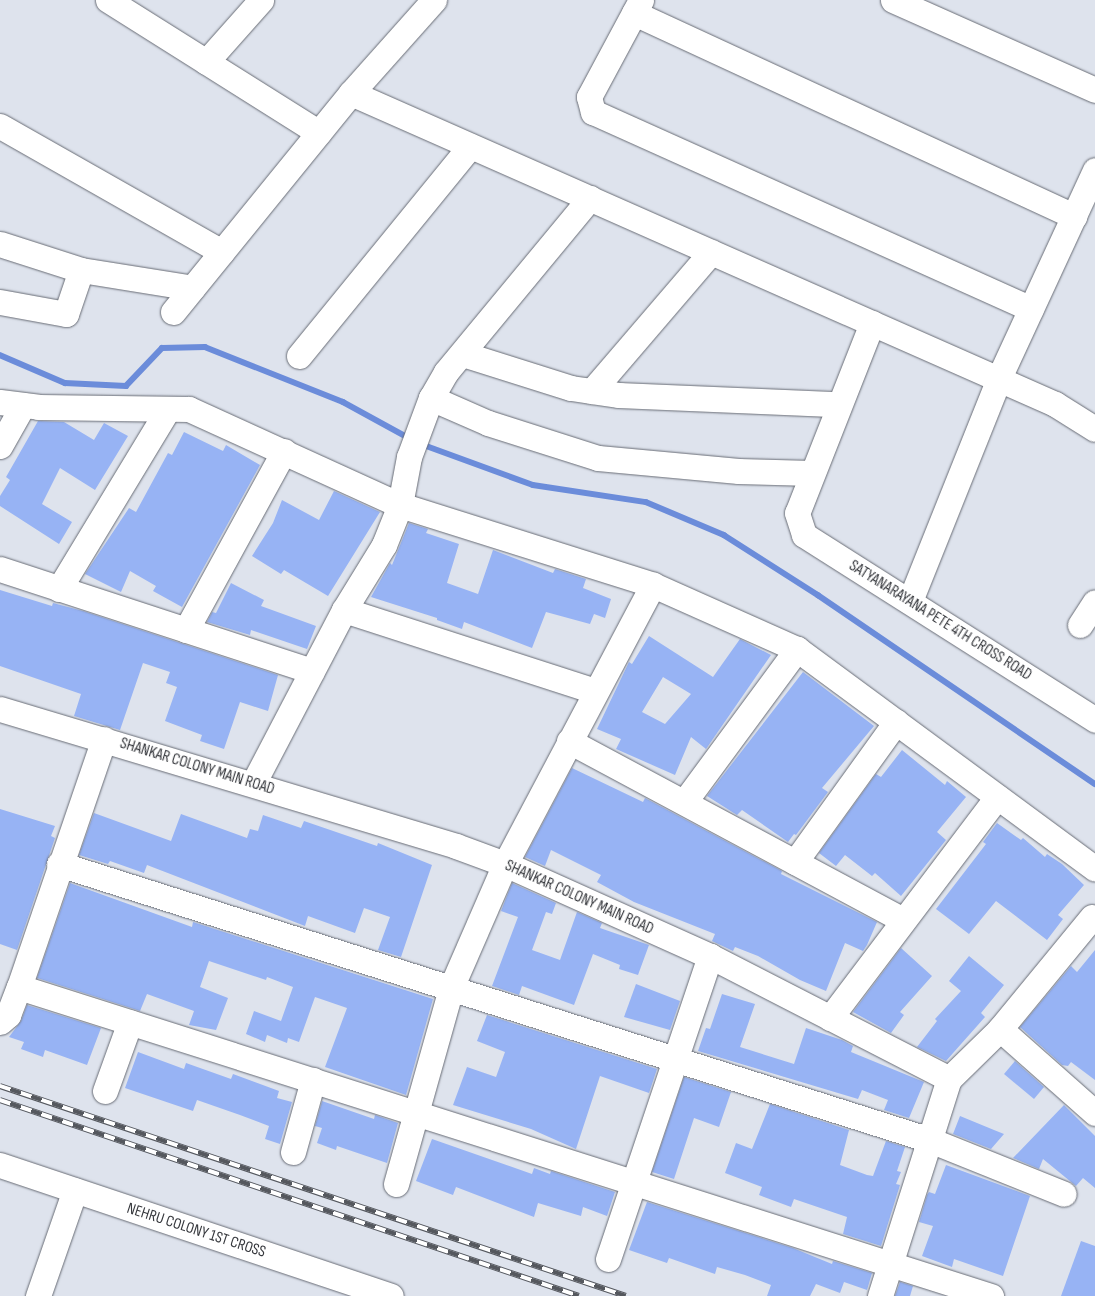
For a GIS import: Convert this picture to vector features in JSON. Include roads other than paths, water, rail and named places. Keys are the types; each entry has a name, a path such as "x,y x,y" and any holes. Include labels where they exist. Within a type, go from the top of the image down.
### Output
{"street":[{"path":"108,0 319,133"},
{"path":"206,62 261,0"},
{"path":"173,312 351,93 434,0"},
{"path":"894,0 1095,90"},
{"path":"1032,309 593,112 589,97 638,6 1074,216"},
{"path":"351,93 999,378 1056,404 1095,429"},
{"path":"0,126 222,252"},
{"path":"299,356 470,146"},
{"path":"910,601 999,378 1095,170"},
{"path":"253,784 344,610 384,545 400,505 409,456 426,409 446,372 463,354 590,198"},
{"path":"0,244 81,270 193,288"},
{"path":"592,391 711,252"},
{"path":"0,302 66,314 81,270"},
{"path":"426,409 488,424 598,458 738,471 812,473 837,404 872,323"},
{"path":"463,354 571,388 619,395 837,404"},
{"path":"0,446 11,404 189,409 400,505 653,585 797,649 1095,869"},
{"path":"59,588 168,409"},
{"path":"186,630 284,451"},
{"name":"SATYANARAYANA PETE 4TH CROSS ROAD","path":"812,473 797,513 804,535 1093,713"},
{"path":"0,569 312,671"},
{"path":"396,1184 451,988 505,864 595,691 653,585"},
{"path":"1080,625 1095,602"},
{"path":"344,610 595,691"},
{"path":"685,801 797,649"},
{"name":"SHANKAR COLONY MAIN ROAD","path":"0,709 456,846 505,864 710,956 949,1079"},
{"path":"795,862 896,722"},
{"path":"0,1022 8,1015 19,987 59,864 104,739"},
{"path":"569,741 685,801 903,920"},
{"path":"830,1018 997,797"},
{"path":"59,864 930,1140 1064,1194"},
{"path":"880,1296 949,1079 1000,1029 1094,916"},
{"path":"608,1259 673,1058 710,956"},
{"path":"19,987 891,1262 991,1296"},
{"path":"105,1091 130,1022"},
{"path":"1000,1029 1095,1113"},
{"path":"293,1152 313,1080"},
{"name":"NEHRU COLONY 1ST CROSS","path":"0,1165 391,1296"},
{"path":"38,1296 75,1190"}],"waterway":[{"path":"0,355 65,383 126,386 162,348 205,347 343,402 411,439"},
{"path":"421,444 533,485 646,502 724,535 818,595 1095,784"}],"railway":[{"path":"0,1086 626,1296"},
{"path":"0,1100 579,1296"}]}
